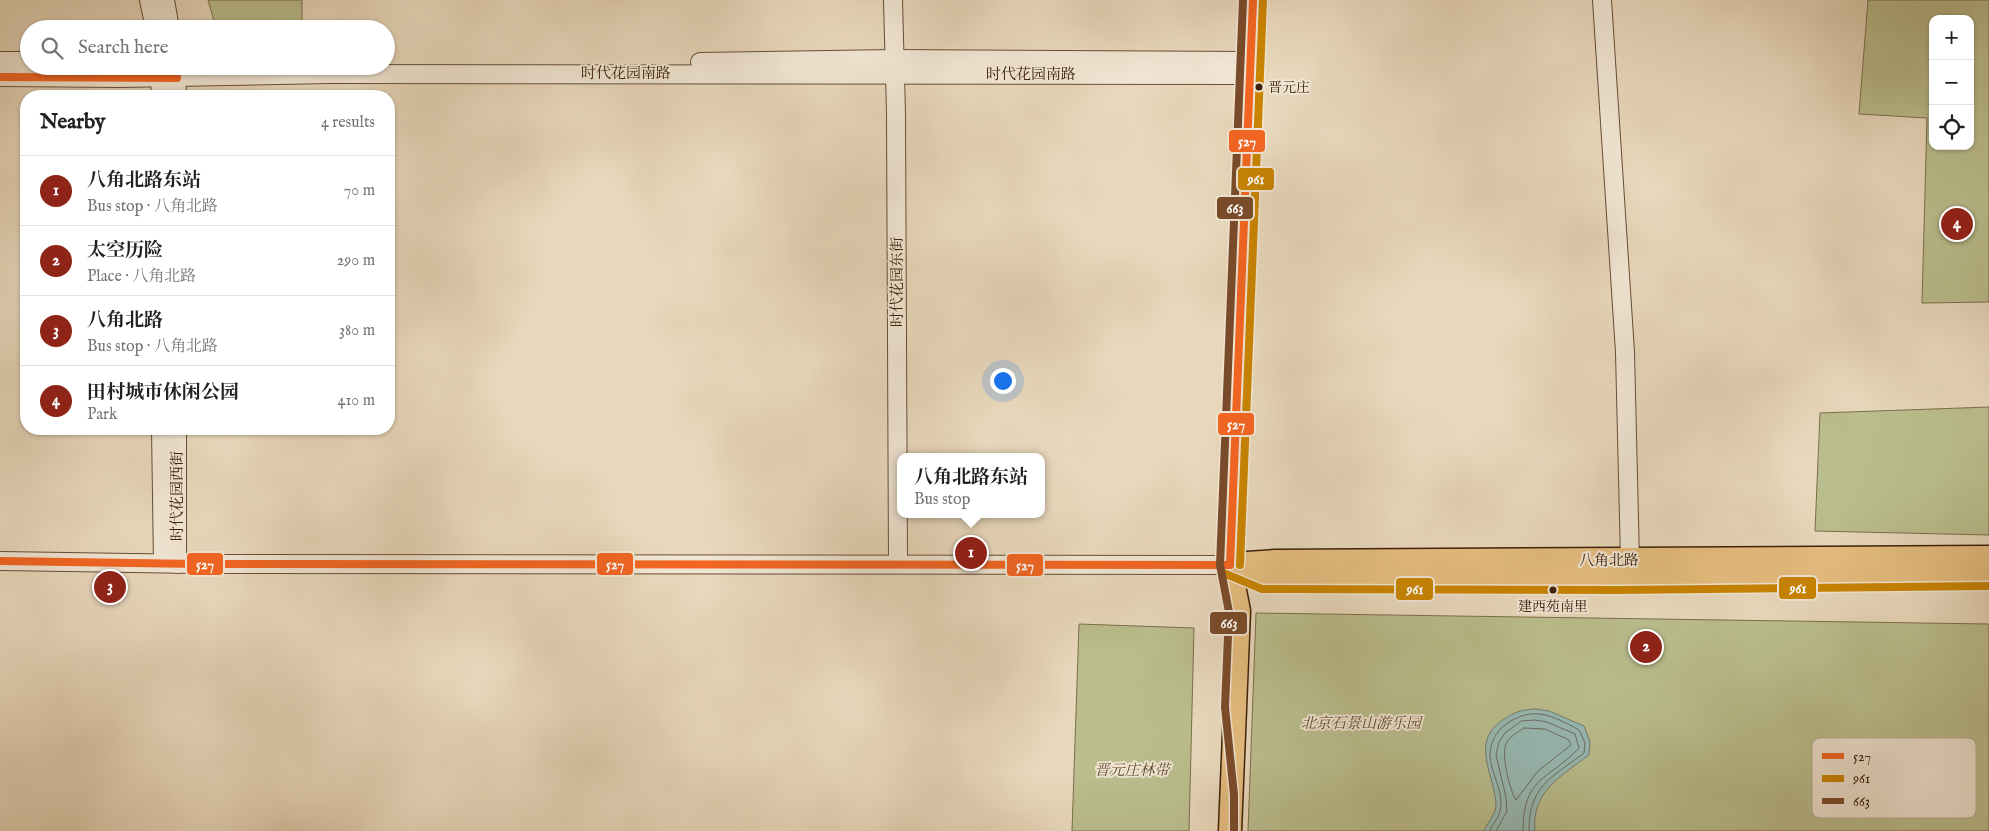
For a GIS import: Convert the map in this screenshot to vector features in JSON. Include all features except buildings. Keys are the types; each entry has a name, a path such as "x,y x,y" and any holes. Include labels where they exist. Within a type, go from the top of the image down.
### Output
{"main road":[{"name":"八角北路","path":"1230,565 1275,561 1989,558"},
{"name":"八角北路","path":"1230,565 1262,579 1618,580 1989,576"},
{"path":"1230,565 1239,611 1230,831"},
{"path":"1216,831 1225,607 1230,565"},
{"path":"1235,707 1244,794 1244,831"}],"street":[{"path":"149,0 152,20"},
{"path":"165,0 168,20"},
{"name":"时代花园东街","path":"893,0 896,113 898,453"},
{"path":"1230,565 1252,68 1253,0"},
{"path":"1602,0 1625,352 1630,560"},
{"path":"0,61 20,61"},
{"name":"时代花园南路","path":"395,64 1252,68"},
{"name":"时代花园南路","path":"395,73 894,67"},
{"name":"时代花园南路","path":"0,77 67,75"},
{"path":"163,90 167,75"},
{"path":"169,75 175,90"},
{"name":"时代花园西街","path":"161,435 170,564"},
{"name":"时代花园西街","path":"170,564 177,435"},
{"name":"时代花园东街","path":"898,518 898,564"},
{"name":"八角北路","path":"0,561 170,564 1230,565"}],"green space":[{"path":"208,0 302,0 302,20 214,20"},
{"path":"1868,0 1989,0 1989,302 1922,303 1927,118 1859,114"},
{"path":"1989,407 1989,535 1815,531 1820,413"},
{"name":"北京石景山游乐园","path":"1256,613 1989,624 1989,831 1248,831"},
{"name":"晋元庄林带","path":"1079,624 1194,628 1189,831 1072,831"}],"water":[{"path":"1536,709 1549,711 1584,726 1590,742 1589,755 1559,778 1543,795 1535,817 1535,831 1484,831 1496,806 1487,762 1487,740 1491,731 1500,722 1521,711"}],"transit line":[{"name":"663","path":"1234,831 1234,795 1225,707 1229,612 1220,565 1243,0"},
{"name":"527","path":"1230,565 1253,0"},
{"name":"961","path":"1240,565 1263,0"},
{"name":"527","path":"0,77 177,78 177,75"},
{"name":"527","path":"0,561 198,564 1230,565"},
{"name":"961","path":"1226,574 1262,589 1618,590 1989,586"}],"place":[{"name":"晋元庄","path":"1259,87"},
{"name":"田村城市休闲公园","path":"1957,224"},
{"name":"八角北路东站","path":"971,553"},
{"name":"八角北路","path":"110,587"},
{"name":"建西苑南里","path":"1553,590"},
{"name":"太空历险","path":"1646,647"}]}
